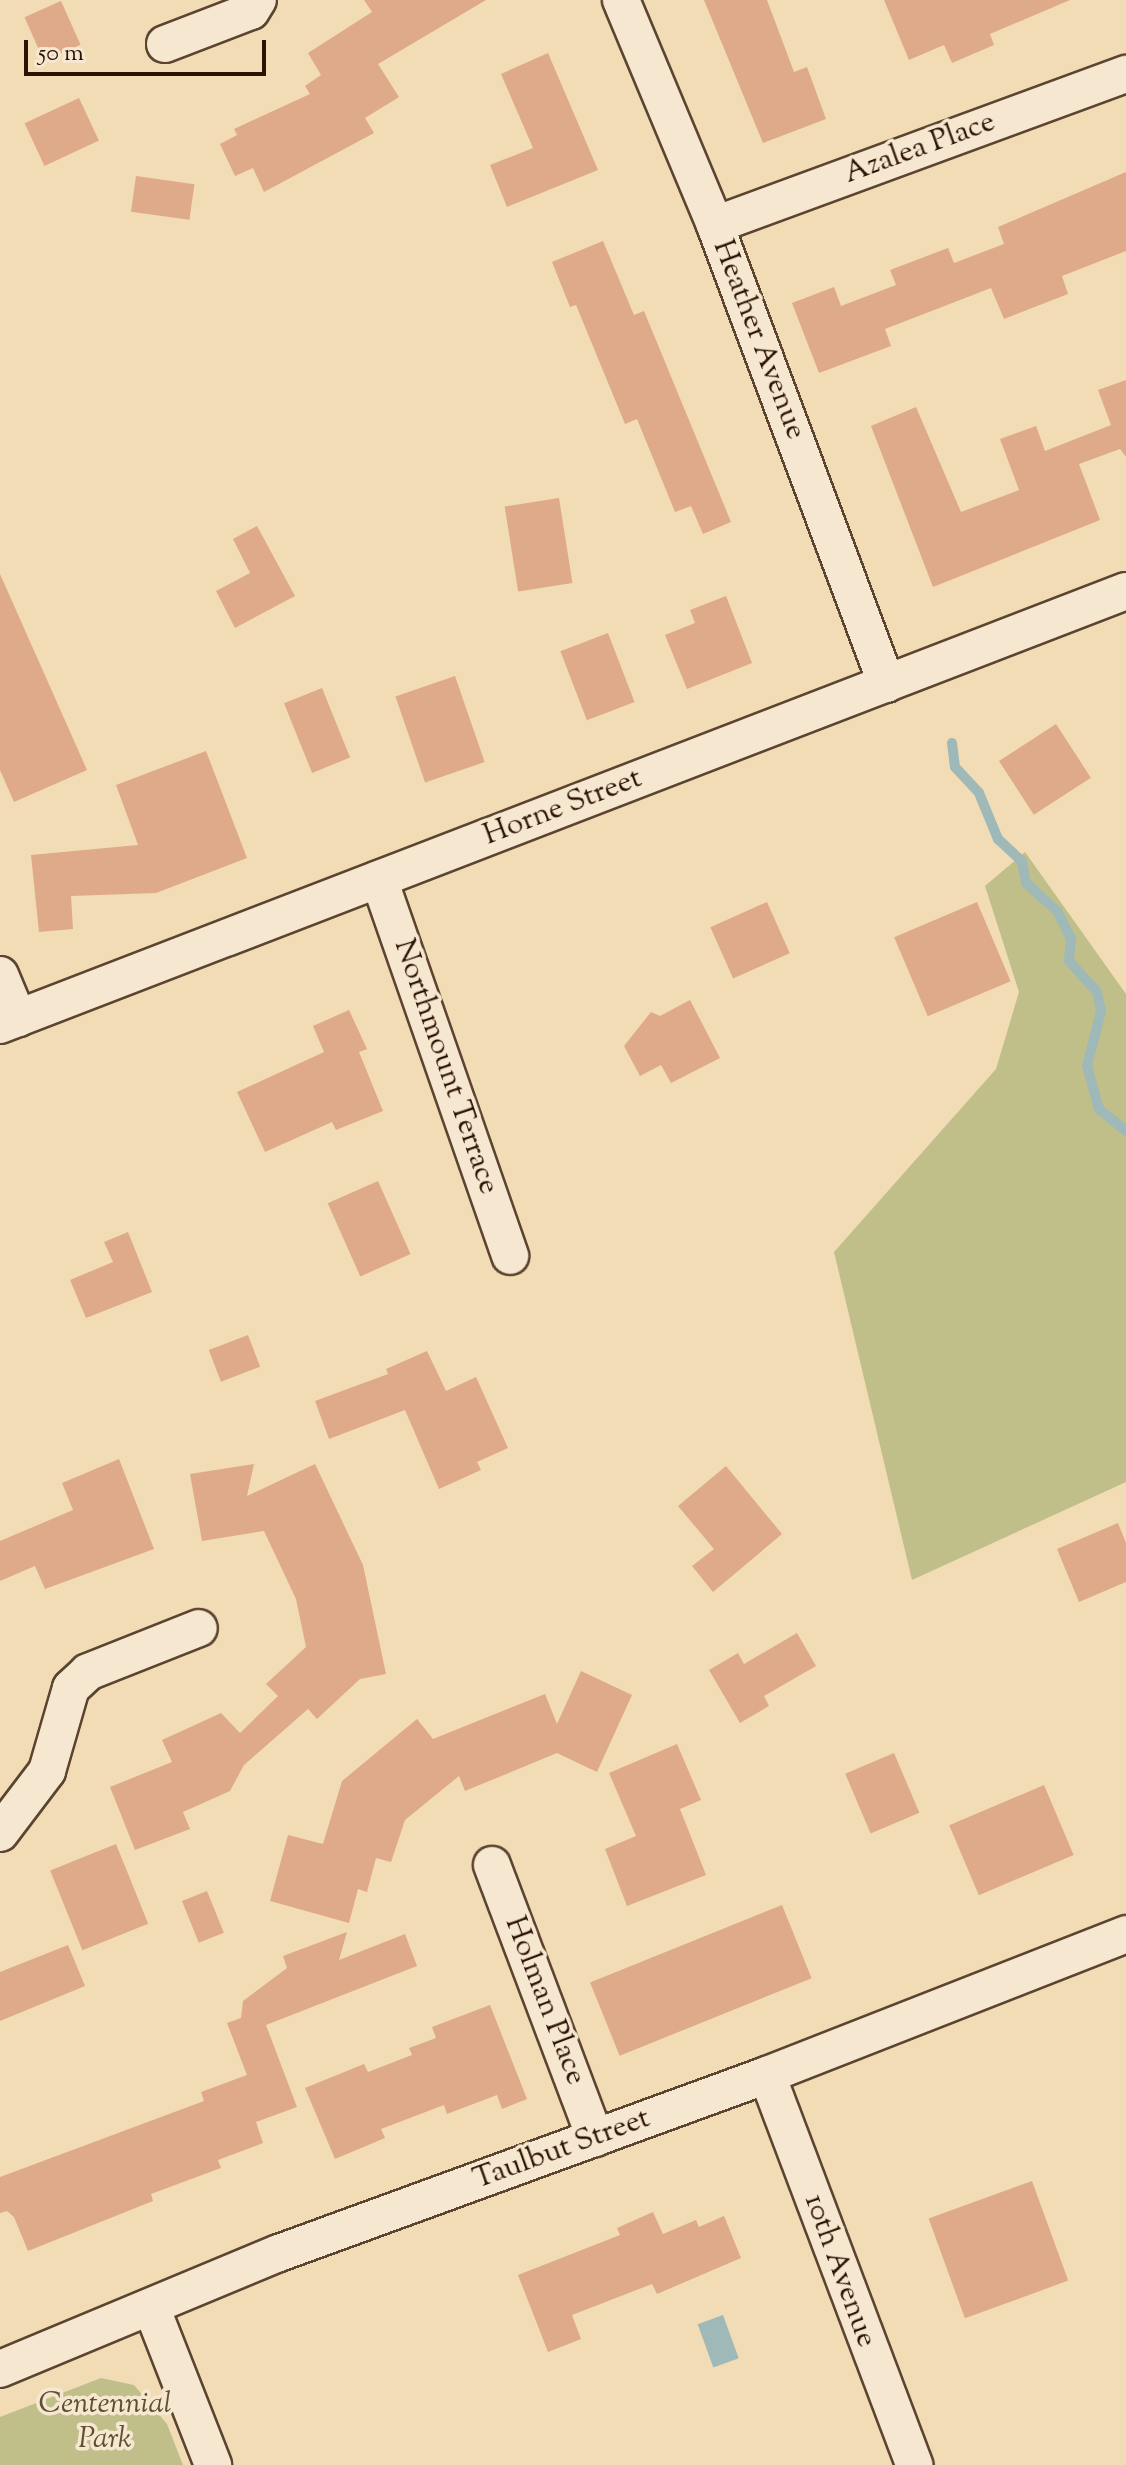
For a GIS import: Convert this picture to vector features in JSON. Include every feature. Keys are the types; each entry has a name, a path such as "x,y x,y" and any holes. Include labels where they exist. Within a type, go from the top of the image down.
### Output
{"street":[{"path":"165,44 251,11 258,0"},
{"name":"Heather Avenue","path":"621,0 715,225 887,684"},
{"name":"Azalea Place","path":"715,225 1126,74"},
{"name":"Horne Street","path":"9,1022 1126,591"},
{"name":"Northmount Terrace","path":"379,879 510,1256"},
{"path":"0,975 9,1022"},
{"path":"0,1833 47,1771 71,1688 88,1672 199,1628"},
{"name":"Holman Place","path":"492,1865 595,2138"},
{"name":"Taulbut Street","path":"0,2369 152,2309 279,2253 767,2075 1126,1934"},
{"name":"10th Avenue","path":"767,2075 914,2465"},
{"path":"152,2309 213,2465"}],"green space":[{"path":"1025,852 1126,994 1126,1482 912,1580 834,1252 996,1069 1019,992 985,886"},
{"name":"Centennial Park","path":"101,2378 134,2385 167,2424 183,2465 0,2465 0,2417"}],"water":[{"path":"723,2315 739,2358 713,2367 698,2324"}],"building":[{"path":"364,0 486,0 378,64 399,97 365,118 374,133 264,192 253,168 235,176 220,144 237,135 234,129 310,94 305,86 321,75 308,53 372,12"},
{"path":"704,0 767,0 794,72 807,67 826,119 763,143"},
{"path":"884,0 1070,0 990,34 994,45 952,63 944,45 909,60"},
{"path":"61,1 81,45 44,61 24,17"},
{"path":"548,53 598,170 507,207 490,165 533,148 501,74"},
{"path":"79,98 99,141 44,166 25,123"},
{"path":"1126,172 1126,251 1062,276 1068,294 1004,319 991,288 885,329 891,346 819,373 792,303 834,287 841,306 896,285 890,270 948,248 954,263 1004,244 998,227"},
{"path":"136,176 194,184 189,220 131,212"},
{"path":"603,241 634,315 644,311 731,522 703,534 691,506 675,512 637,419 625,424 576,305 570,307 552,262"},
{"path":"1126,380 1126,457 1120,449 1079,464 1100,520 933,587 871,426 916,407 961,512 1019,490 1000,439 1036,426 1045,451 1111,425 1098,390"},
{"path":"559,498 572,583 518,592 505,507"},
{"path":"257,526 295,596 235,628 216,591 250,573 233,539"},
{"path":"0,574 87,770 14,802 0,770"},
{"path":"726,596 752,663 687,689 665,635 695,623 690,610"},
{"path":"608,633 635,702 587,720 560,651"},
{"path":"455,676 485,762 425,783 395,697"},
{"path":"322,688 350,758 312,773 284,703"},
{"path":"1056,724 1091,778 1034,815 999,761"},
{"path":"206,751 247,858 156,893 71,896 73,929 39,932 31,855 138,845 116,785"},
{"path":"767,902 790,953 733,978 710,927"},
{"path":"977,902 1011,981 928,1016 894,937"},
{"path":"690,1000 720,1058 671,1083 661,1065 640,1076 624,1046 651,1012 660,1016"},
{"path":"349,1010 367,1049 359,1052 383,1111 336,1130 332,1122 265,1152 237,1092 324,1052 313,1026"},
{"path":"378,1181 411,1254 360,1276 328,1203"},
{"path":"128,1232 152,1292 86,1318 70,1280 113,1262 104,1242"},
{"path":"248,1335 260,1367 221,1382 209,1350"},
{"path":"427,1351 446,1391 476,1377 508,1448 477,1462 481,1470 439,1489 405,1410 329,1439 315,1401 388,1374 386,1369"},
{"path":"119,1459 154,1549 45,1589 35,1566 0,1581 0,1541 73,1510 62,1483"},
{"path":"254,1464 247,1496 315,1464 363,1565 386,1674 360,1679 317,1719 308,1709 244,1765 230,1791 183,1812 190,1829 135,1850 110,1787 172,1762 162,1740 221,1713 240,1733 278,1696 266,1684 306,1647 296,1599 264,1531 202,1541 190,1474"},
{"path":"726,1466 782,1534 713,1592 692,1566 714,1549 678,1506"},
{"path":"1118,1523 1126,1543 1126,1582 1079,1602 1057,1549"},
{"path":"797,1633 816,1666 764,1696 769,1706 740,1723 709,1670 738,1653 744,1664"},
{"path":"581,1671 632,1695 597,1772 557,1753 465,1791 459,1776 405,1820 391,1862 376,1858 367,1892 358,1889 349,1923 270,1901 288,1835 323,1844 342,1781 417,1719 433,1739 545,1694 557,1724"},
{"path":"677,1744 701,1800 680,1809 706,1875 627,1906 605,1849 636,1836 609,1773"},
{"path":"894,1753 919,1813 871,1834 845,1774"},
{"path":"1044,1785 1074,1855 979,1895 949,1825"},
{"path":"116,1844 148,1924 82,1950 50,1871"},
{"path":"207,1891 224,1933 199,1943 182,1901"},
{"path":"782,1905 812,1978 620,2056 590,1983"},
{"path":"347,1932 339,1960 405,1934 417,1966 266,2025 297,2107 256,2122 263,2143 218,2160 221,2168 151,2194 153,2201 28,2251 14,2217 7,2211 0,2213 0,2177 204,2101 201,2092 247,2075 227,2023 241,2018 243,2001 287,1968 283,1956"},
{"path":"68,1945 85,1986 0,2021 0,1972"},
{"path":"490,2005 527,2099 502,2109 497,2095 447,2114 444,2105 381,2129 385,2138 335,2159 305,2088 364,2064 368,2072 412,2055 409,2048 436,2038 432,2027"},
{"path":"1032,2181 1068,2281 965,2318 929,2219"},
{"path":"653,2212 663,2234 696,2220 699,2227 724,2216 741,2258 657,2294 652,2284 572,2315 581,2339 548,2352 518,2275 620,2235 617,2228"}],"waterway":[{"path":"952,743 955,767 979,793 998,839 1022,861 1026,883 1057,911 1071,938 1069,961 1097,992 1101,1011 1087,1066 1099,1109 1126,1131"}]}
